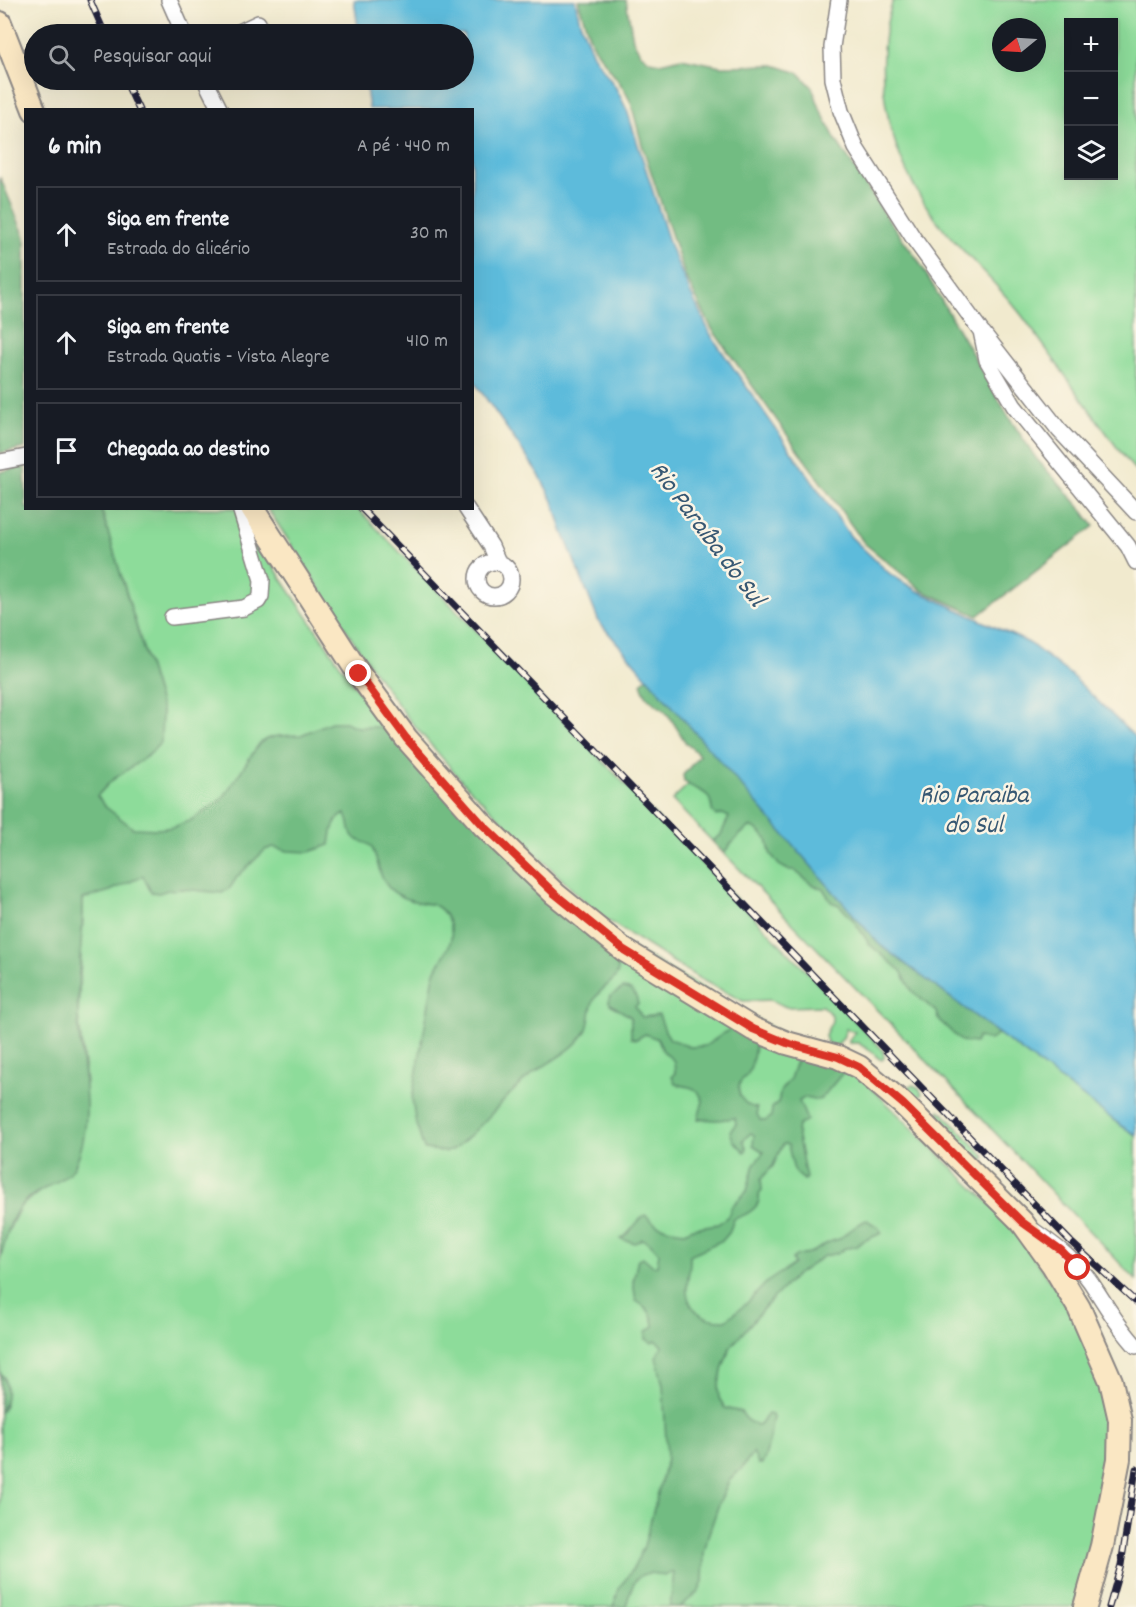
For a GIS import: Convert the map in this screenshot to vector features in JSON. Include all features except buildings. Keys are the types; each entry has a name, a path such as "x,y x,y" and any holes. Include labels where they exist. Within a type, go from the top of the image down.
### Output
{"street":[{"path":"169,0 180,24"},
{"path":"839,0 833,33 833,80 841,111 856,148 914,239 981,331 1059,430 1136,512"},
{"path":"0,23 24,84"},
{"path":"26,90 33,108"},
{"path":"211,90 219,108"},
{"path":"981,331 987,360 1014,406 1128,546 1136,562"},
{"path":"0,462 24,457"},
{"path":"172,617 244,608 258,601 261,596 262,580 241,510"},
{"path":"253,510 359,674 406,738 483,825 555,894 624,950 753,1029 787,1043 838,1057 859,1067 903,1104 1022,1222 1061,1250 1088,1279 1123,1332 1136,1346"},
{"path":"467,510 491,546 498,562"},
{"path":"1022,1222 1053,1265 1079,1308 1111,1381 1120,1420 1117,1470 1102,1546 1085,1607"}],"green space":[{"path":"578,0 626,0 633,40 640,53 650,61 660,63 681,58 721,66 774,65 799,73 812,87 836,140 918,260 1010,419 1036,458 1094,526 978,616 923,591 864,543 712,329 685,276 642,145 631,103 624,89 596,50 589,36"},
{"path":"893,0 1136,0 1136,471 1016,308 949,235 921,198 896,145 888,117 883,58 886,29"},
{"path":"0,177 24,235 24,448 0,453"},
{"path":"24,466 24,510 101,510 162,711 161,742 150,754 111,781 97,796 107,808 133,828 174,827 193,819 223,798 259,744 266,739 301,735 331,722 345,722 357,727 385,727 610,949 616,960 617,975 593,1002 585,1033 567,1051 521,1084 454,1149 447,1152 424,1149 416,1124 412,1099 434,975 450,943 450,925 440,908 405,898 389,888 381,875 371,847 352,835 345,814 335,823 330,845 309,852 288,851 273,847 265,850 237,877 230,888 222,893 183,889 151,892 143,876 110,891 83,899 78,1000 86,1108 82,1145 76,1163 65,1176 32,1196 19,1208 10,1226 0,1259 0,472"},
{"path":"101,510 239,510 283,581 356,688 554,903 863,1080 998,1212 1058,1291 1087,1342 1106,1391 1112,1427 1109,1464 1077,1607 0,1607 0,1413 5,1405 5,1378 0,1373 0,1259 6,1236 20,1207 44,1188 86,1082 78,1015 83,919 82,872 97,796 111,781 150,754 160,742 162,711"},
{"path":"269,510 359,510 883,1050 884,1058 882,1060 878,1058 859,1043 849,1043 855,1032 846,1029 843,1038 835,1048 828,1046 825,1035 832,1021 832,1015 822,1006 786,1007 771,1000 743,1001 700,979 610,922 584,901 462,781 407,717 368,663"},
{"path":"648,677 879,944 999,1034 990,1040 978,1037 975,1043 961,1041 938,1019 936,1012 912,991 901,971 870,945 854,921 839,905 831,902 824,890 810,883 794,870 788,870 779,865 770,853 767,839 755,828 750,827 743,832 724,854 712,841 720,836 729,817 723,814 716,816 706,794 684,781 683,775 699,756 686,743 665,711 646,695 641,683"},
{"path":"717,757 879,944 1136,1135 1136,1280 672,800"},
{"path":"623,988 632,991 635,995 638,1004 635,1006 642,1017 659,1015 670,1039 690,1047 705,1046 733,1027 756,1038 750,1068 740,1083 739,1092 745,1103 757,1108 760,1120 765,1121 771,1117 772,1108 778,1103 781,1090 790,1079 800,1053 845,1070 821,1099 806,1097 799,1101 807,1120 798,1126 797,1132 806,1178 804,1180 796,1173 788,1145 783,1144 773,1166 761,1179 762,1190 756,1207 734,1219 729,1233 723,1240 690,1255 687,1293 696,1311 713,1319 726,1320 747,1303 767,1282 794,1264 792,1259 796,1256 809,1253 831,1241 840,1239 867,1220 878,1227 882,1233 861,1242 856,1247 845,1248 838,1253 824,1256 795,1276 730,1348 718,1388 719,1398 725,1408 741,1412 748,1421 756,1425 760,1424 768,1414 772,1415 769,1442 762,1464 758,1464 753,1453 729,1481 708,1536 704,1553 703,1582 699,1591 680,1607 670,1607 674,1572 664,1576 647,1574 641,1576 630,1591 626,1607 613,1607 619,1589 634,1567 644,1546 667,1459 663,1385 656,1357 662,1346 656,1341 652,1343 646,1339 646,1332 654,1326 654,1322 649,1312 636,1301 633,1282 638,1259 643,1257 653,1266 657,1265 659,1253 650,1243 642,1239 635,1243 621,1239 645,1215 657,1225 684,1232 693,1228 718,1224 728,1216 732,1206 747,1191 754,1164 764,1152 753,1145 754,1135 751,1133 743,1140 747,1149 745,1152 733,1140 730,1131 736,1124 735,1118 698,1119 703,1101 701,1096 692,1088 675,1084 672,1076 675,1073 674,1061 663,1051 658,1039 645,1034 637,1039 631,1038 631,1017 610,1004 611,996"},
{"path":"909,1086 919,1088 922,1094 916,1100 905,1093"},
{"path":"940,1110 982,1153 985,1157 984,1161 977,1162 958,1147 956,1135 953,1136 941,1129 937,1123"},
{"path":"0,1373 5,1382 6,1393 0,1413"}],"water":[{"name":"Rio Paraiba do Sul","path":"354,0 575,0 580,22 593,55 616,88 627,110 671,248 712,337 851,537 890,574 916,590 1029,643 1072,676 1136,738 1136,1135 879,944 599,622 562,530 553,501 538,473 474,381 474,108 369,108 366,90 474,90 474,24 358,24"}],"railway":[{"path":"90,0 101,24"},
{"path":"130,90 138,108"},
{"path":"363,510 1071,1242 1136,1302"},
{"path":"1109,1607 1121,1565 1136,1469"}],"route":[{"path":"359,674 406,738 483,825 555,894 624,950 753,1029 787,1043 838,1057 859,1067 903,1104 1022,1222 1061,1250 1078,1268"}],"water label":[{"name":"Rio Paraíba do Sul","path":"709,533"}]}
